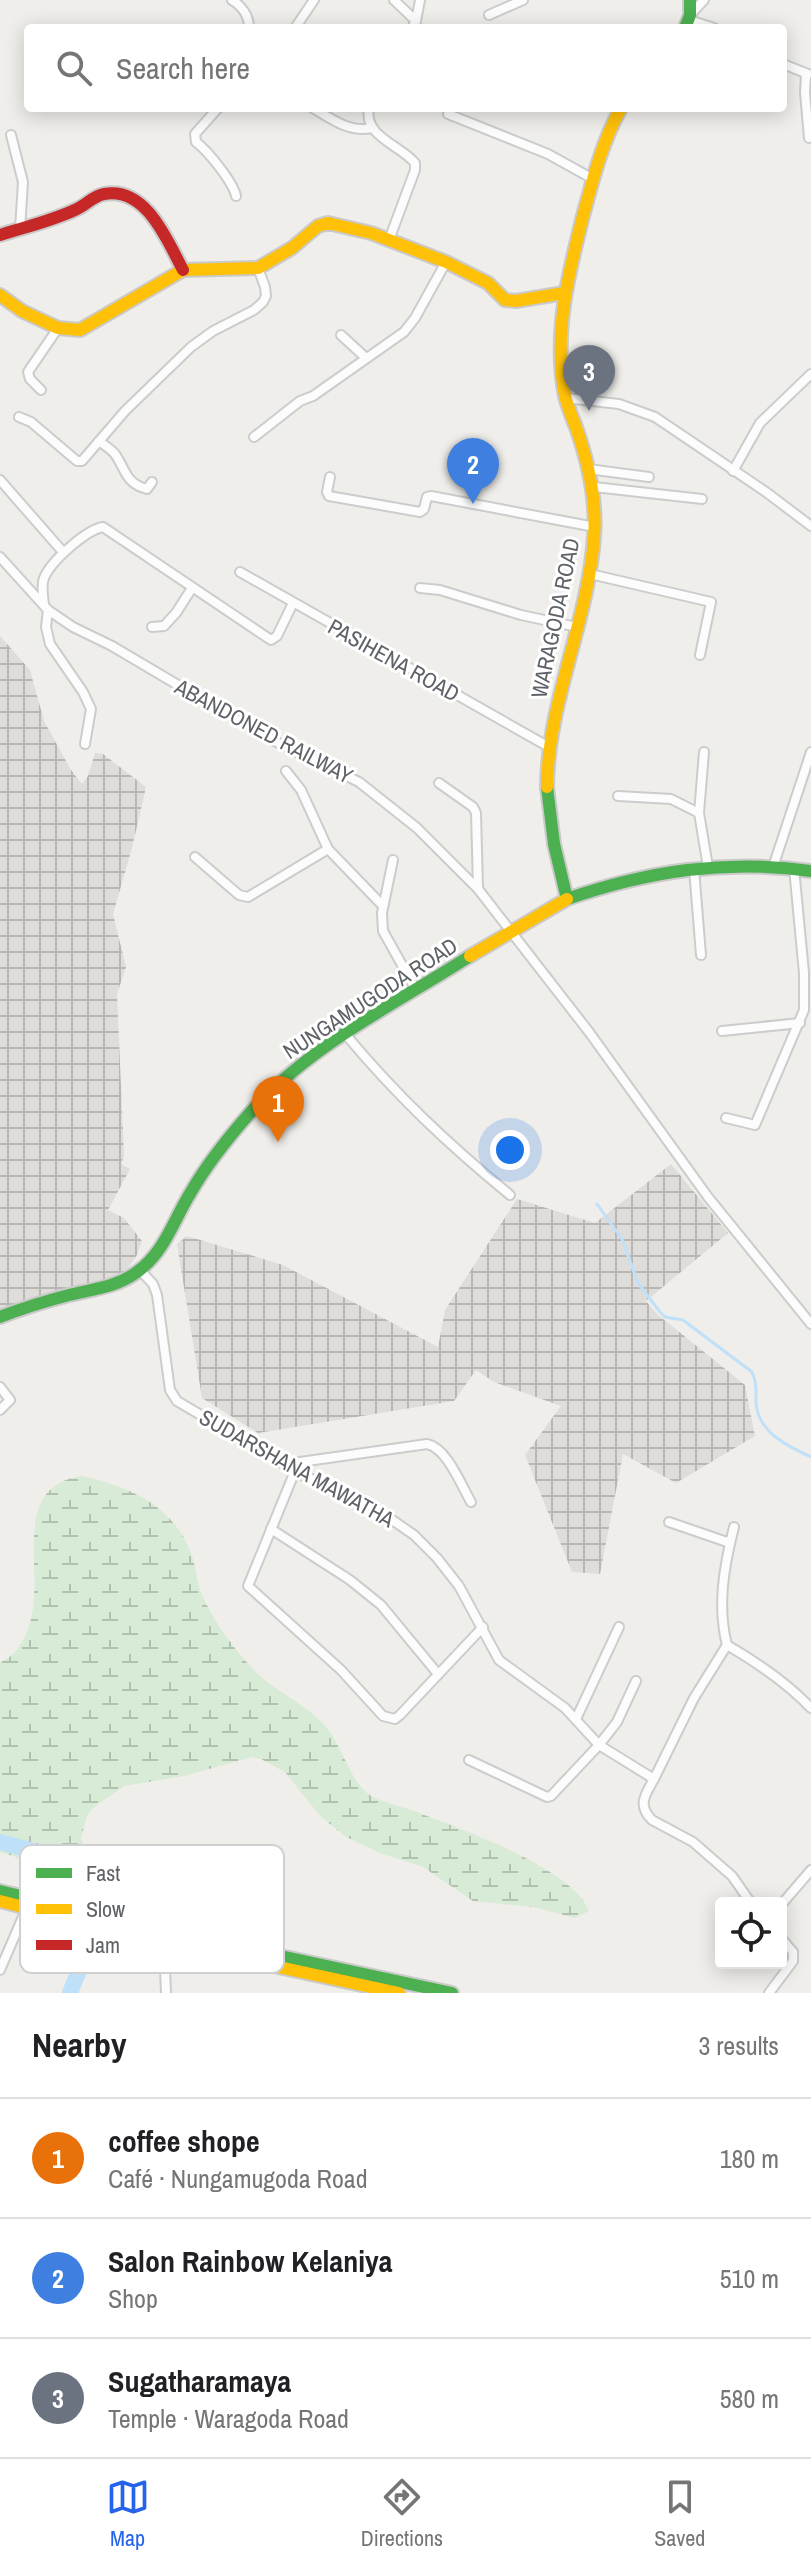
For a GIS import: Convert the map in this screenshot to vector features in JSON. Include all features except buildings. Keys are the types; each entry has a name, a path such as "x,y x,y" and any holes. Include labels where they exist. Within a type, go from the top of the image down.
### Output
{"main road":[{"path":"688,21 690,0"},
{"name":"WARAGODA ROAD","path":"567,899 555,856 549,811 549,747 590,574 595,527 594,487 566,398 560,351 564,293 600,149 619,112"},
{"path":"0,235 79,209 101,194 122,194 139,202 158,224 183,270"},
{"path":"0,295 22,311 58,328 80,330 183,270 258,268 292,248 318,226 328,223 389,240 446,262 488,283 505,300 564,293"},
{"path":"567,899 604,885 708,867 774,864 811,871"},
{"name":"NUNGAMUGODA ROAD","path":"0,1317 69,1295 105,1288 140,1270 159,1253 191,1192 239,1127 275,1086 416,990 509,931 567,899"},
{"path":"0,1891 20,1899"},
{"path":"0,1901 20,1902"},
{"path":"284,1960 452,1993"},
{"path":"284,1965 399,1993"}],"street":[{"path":"232,0 240,5 249,24"},
{"path":"298,24 314,0"},
{"path":"394,0 413,24"},
{"path":"414,24 420,0"},
{"path":"489,15 523,0"},
{"path":"688,21 704,0"},
{"path":"787,66 809,74 805,93 809,138"},
{"path":"214,112 195,134 196,142 234,185 236,196"},
{"path":"321,112 349,127 362,130 372,128"},
{"path":"368,112 372,128 415,163 389,240"},
{"path":"448,114 548,154 593,179"},
{"path":"11,135 23,182 20,229"},
{"path":"254,437 300,401 313,396 404,332 446,262"},
{"path":"19,417 31,422 80,462 125,411 191,347 263,302 265,287 258,268"},
{"path":"41,390 30,379 28,372 58,328"},
{"path":"341,335 366,358"},
{"path":"733,471 760,423 811,374"},
{"path":"566,398 619,404 655,417 811,526"},
{"path":"99,441 115,454 125,474 139,486 147,489 152,482"},
{"path":"588,469 649,477"},
{"path":"330,477 329,496 420,512 427,497 431,496 595,527"},
{"path":"0,480 63,552"},
{"path":"594,487 702,499"},
{"path":"85,744 91,709 50,644 43,580 63,552 97,528 103,527 271,640 277,636 293,603"},
{"name":"ABANDONED RAILWAY","path":"0,557 46,608 73,627 112,646 264,736 359,782 417,828 478,889 589,1032 708,1197 811,1324"},
{"name":"PASIHENA ROAD","path":"240,572 549,747"},
{"path":"590,574 707,599 711,602 700,655"},
{"path":"152,627 164,626 192,588"},
{"path":"420,588 440,590 521,615 577,627"},
{"path":"704,752 699,813 708,867"},
{"path":"774,864 811,752"},
{"path":"286,771 301,790 328,849 383,906"},
{"path":"439,783 473,807 476,813 478,889"},
{"path":"618,796 671,799 699,813"},
{"path":"195,857 239,895 248,897 328,849"},
{"path":"393,860 383,906 383,931 416,990"},
{"path":"726,1118 755,1125 804,1010 804,973 794,868"},
{"path":"694,869 701,955"},
{"path":"722,1031 800,1023"},
{"path":"346,1035 386,1083 446,1142 510,1195"},
{"name":"SUDARSHANA MAWATHA","path":"140,1270 153,1284 157,1295 170,1390 177,1401 295,1471 362,1499 414,1535 459,1586 499,1660 576,1719 599,1745 654,1779"},
{"path":"0,1387 10,1400 0,1410"},
{"path":"286,1464 434,1445 443,1452 471,1502"},
{"path":"295,1471 248,1586 341,1670 383,1716 395,1719 400,1715 483,1627"},
{"path":"669,1522 730,1543"},
{"path":"734,1527 721,1589 727,1645 756,1662 811,1708"},
{"path":"271,1529 350,1580 381,1605 438,1674"},
{"path":"576,1719 619,1627"},
{"path":"727,1645 694,1698 643,1802 643,1810 652,1820 693,1842 732,1876 747,1897"},
{"path":"469,1760 547,1797 556,1793 617,1722 636,1681"},
{"path":"787,1898 811,1870"},
{"path":"0,1970 20,1924"},
{"path":"769,1993 793,1961 793,1952 787,1945"},
{"path":"165,1973 166,1993"}],"shaded area":[{"path":"0,636 30,670 44,721 82,784 88,776 95,753 103,754 146,787 113,914 126,967 117,994 124,1156 121,1164 130,1169 108,1210 124,1218 142,1241 128,1268 105,1288 0,1317"},
{"path":"671,1164 728,1233 646,1301 657,1314 745,1385 755,1436 676,1483 623,1454 600,1574 572,1572 525,1455 561,1406 494,1382 476,1370 454,1401 258,1433 202,1398 177,1244 187,1236 283,1265 438,1347 445,1310 517,1199 595,1223"}],"green space":[{"path":"81,1476 115,1485 160,1509 182,1535 206,1603 225,1635 256,1672 327,1728 353,1775 368,1794 480,1837 536,1864 560,1879 578,1895 589,1911 575,1918 533,1907 473,1901 423,1867 380,1853 346,1837 320,1816 285,1772 252,1757 184,1776 124,1786 93,1808 87,1816 81,1838 83,1845 20,1845 20,1858 0,1852 0,1662 18,1649 31,1619 36,1520 42,1500 57,1485"}],"waterway":[{"path":"597,1204 622,1239 638,1283 660,1312 665,1317 683,1320 752,1372 762,1422 775,1437 811,1457"},
{"path":"0,1842 20,1847"},
{"path":"70,1993 78,1973"}],"traffic: fast":[{"path":"687,24 690,0"},
{"path":"547,787 554,844 567,899 627,881 688,870 748,866 811,871"},
{"path":"0,1317 113,1284 137,1272 162,1245 197,1182 218,1152 273,1089 325,1047 470,956"},
{"path":"0,1891 20,1896"},
{"path":"284,1957 452,1993"}],"traffic: slow":[{"path":"547,787 554,723 584,600 595,523 588,469 566,400 561,328 572,260 594,175 619,112"},
{"path":"0,295 22,311 58,328 80,330 183,270 258,268 292,248 318,226 328,223 371,233 446,262 488,283 505,300 564,293"},
{"path":"470,956 567,899"},
{"path":"0,1901 20,1906"},
{"path":"284,1968 399,1993"}],"traffic: jam":[{"path":"0,235 68,213 100,195 119,194 132,198 153,218 183,270"}],"place":[{"name":"Sugatharamaya","path":"589,411"},
{"name":"Salon Rainbow Kelaniya","path":"473,504"},
{"name":"coffee shope","path":"278,1142"}]}
